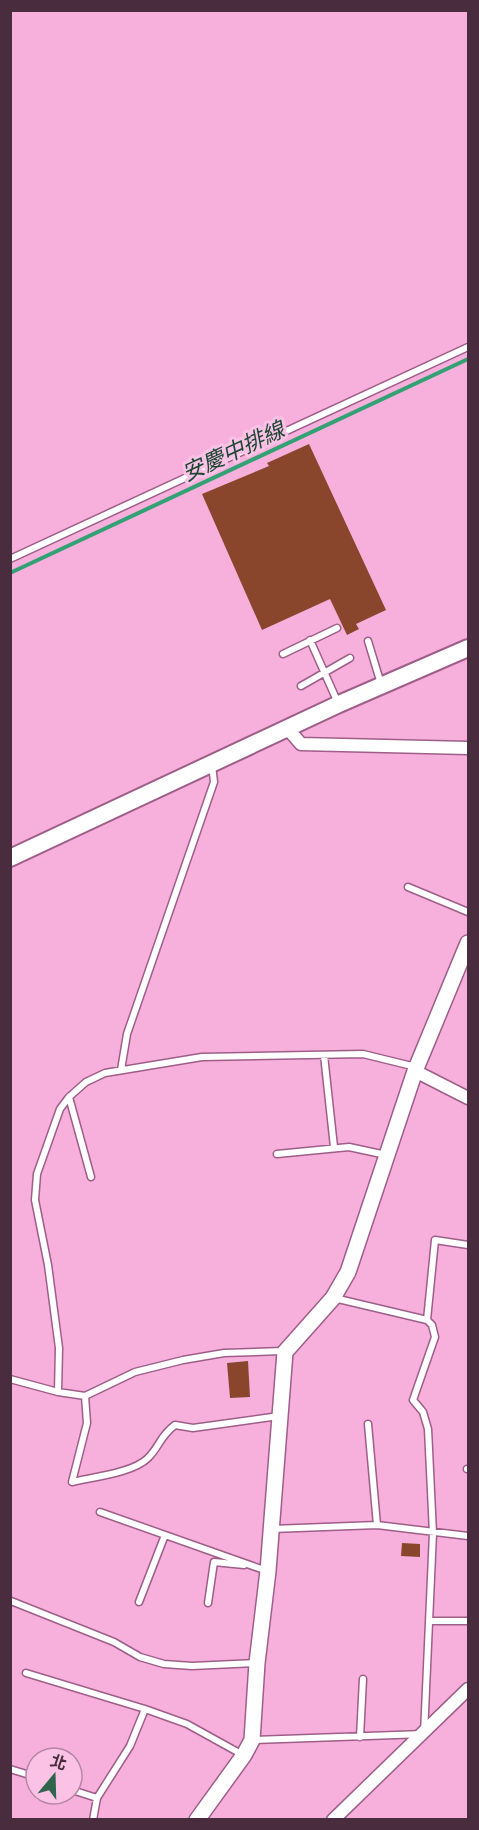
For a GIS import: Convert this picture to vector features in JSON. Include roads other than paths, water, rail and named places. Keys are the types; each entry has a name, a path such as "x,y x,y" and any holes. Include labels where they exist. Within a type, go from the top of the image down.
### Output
{"main road":[{"path":"10,858 339,704 468,648"}],"street":[{"path":"288,729 301,744 468,748"},
{"path":"198,1820 252,1740 262,1569 272,1529 286,1351 333,1298 348,1272 416,1069 468,943"},
{"path":"416,1069 468,1098"},
{"path":"333,1820 468,1689"}],"lane":[{"path":"10,559 468,347"},
{"path":"283,654 337,628"},
{"path":"310,640 339,704"},
{"path":"368,641 381,686"},
{"path":"301,686 350,658"},
{"path":"121,1070 127,1034 214,782 212,764"},
{"path":"408,887 468,912"},
{"path":"324,1054 334,1147"},
{"path":"57,1392 59,1348 48,1265 34,1200 38,1174 50,1137 60,1109 69,1097 86,1082 105,1072 202,1057 363,1054 416,1069"},
{"path":"69,1097 91,1177"},
{"path":"277,1154 349,1147 387,1155"},
{"path":"427,1320 435,1240 468,1245"},
{"path":"252,1740 424,1734 433,1533 428,1429 423,1412 413,1400 435,1337 432,1325 427,1320 333,1298"},
{"path":"10,1379 57,1392 85,1395 135,1372 183,1360 224,1353 286,1351"},
{"path":"85,1395 87,1423 72,1482 135,1467 149,1457 165,1433 176,1425 193,1428 280,1416"},
{"path":"368,1425 377,1525"},
{"path":"100,1512 262,1569"},
{"path":"272,1529 377,1525 468,1536"},
{"path":"139,1602 165,1535"},
{"path":"208,1603 214,1562 262,1569"},
{"path":"11,1601 114,1642 141,1657 164,1664 192,1666 257,1663"},
{"path":"429,1621 468,1621"},
{"path":"26,1673 188,1724 244,1755"},
{"path":"360,1737 363,1679"},
{"path":"93,1820 97,1798 130,1746 145,1709"},
{"path":"84,1794 97,1798"}],"waterway":[{"name":"安慶中排線","path":"10,573 468,359"}]}
